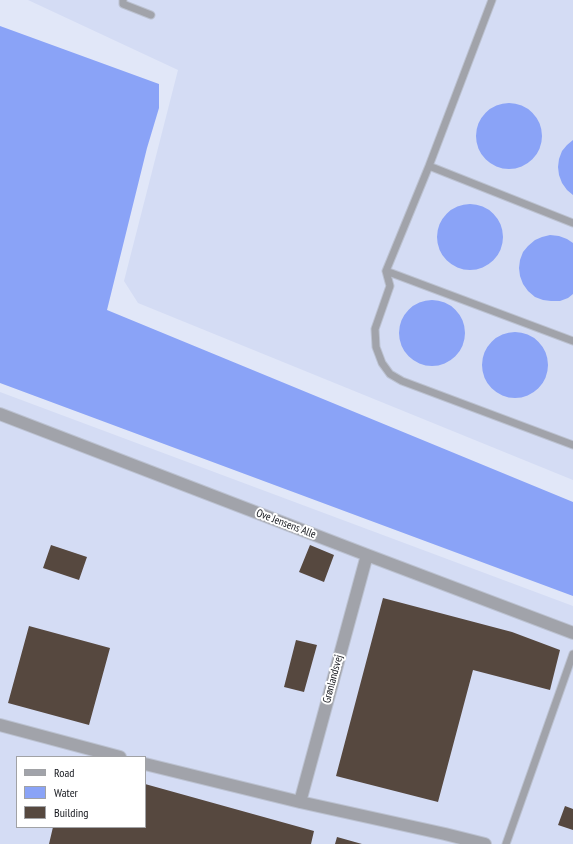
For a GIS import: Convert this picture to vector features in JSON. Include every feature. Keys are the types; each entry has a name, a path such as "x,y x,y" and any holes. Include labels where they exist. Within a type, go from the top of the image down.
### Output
{"street":[{"name":"Ove Jensens Alle","path":"0,414 367,556 573,633"},
{"name":"Grønlandsvej","path":"300,802 367,556"},
{"path":"0,724 116,756"},
{"path":"146,764 300,802 485,844"}],"lane":[{"path":"123,0 123,4 151,15"},
{"path":"492,0 429,166 386,271 390,286 375,329 376,347 382,363 390,374 402,381 573,445"},
{"path":"429,166 573,222"},
{"path":"386,271 573,341"},
{"path":"506,844 573,654"}],"shaded area":[{"path":"28,0 573,0 573,480 138,303 124,281 178,70"},
{"path":"0,392 573,606 573,844 0,844"}],"water":[{"path":"0,26 159,84 159,108 147,148 107,310 573,502 573,596 0,383"},
{"path":"509,103 522,106 532,113 539,123 542,136 539,149 532,159 522,166 509,169 496,166 486,159 479,149 476,136 479,123 486,113 496,106"},
{"path":"573,140 573,195 562,183 558,167 562,151"},
{"path":"470,204 483,207 493,214 500,224 503,237 500,250 493,260 483,267 470,270 457,267 447,260 440,250 437,237 440,224 447,214 457,207"},
{"path":"550,235 559,236 573,243 573,294 560,301 543,300 535,297 523,284 520,276 520,260 523,252 535,240"},
{"path":"432,300 445,303 455,310 462,320 465,333 462,346 455,356 445,363 432,366 419,363 409,356 402,346 399,333 402,320 409,310 419,303"},
{"path":"515,332 528,335 538,342 545,352 548,365 545,378 538,388 528,395 515,398 502,395 492,388 485,378 482,365 485,352 492,342 502,335"}],"building":[{"path":"51,545 87,557 79,580 43,568"},
{"path":"310,545 334,555 324,582 299,572"},
{"path":"383,598 512,632 560,650 550,690 473,670 438,802 336,776"},
{"path":"29,626 110,648 89,725 8,703"},
{"path":"296,640 317,645 304,692 284,687"},
{"path":"146,784 314,831 311,844 49,844 53,828 146,828"},
{"path":"565,806 573,809 573,830 558,825"},
{"path":"337,837 362,844 335,844"}]}
